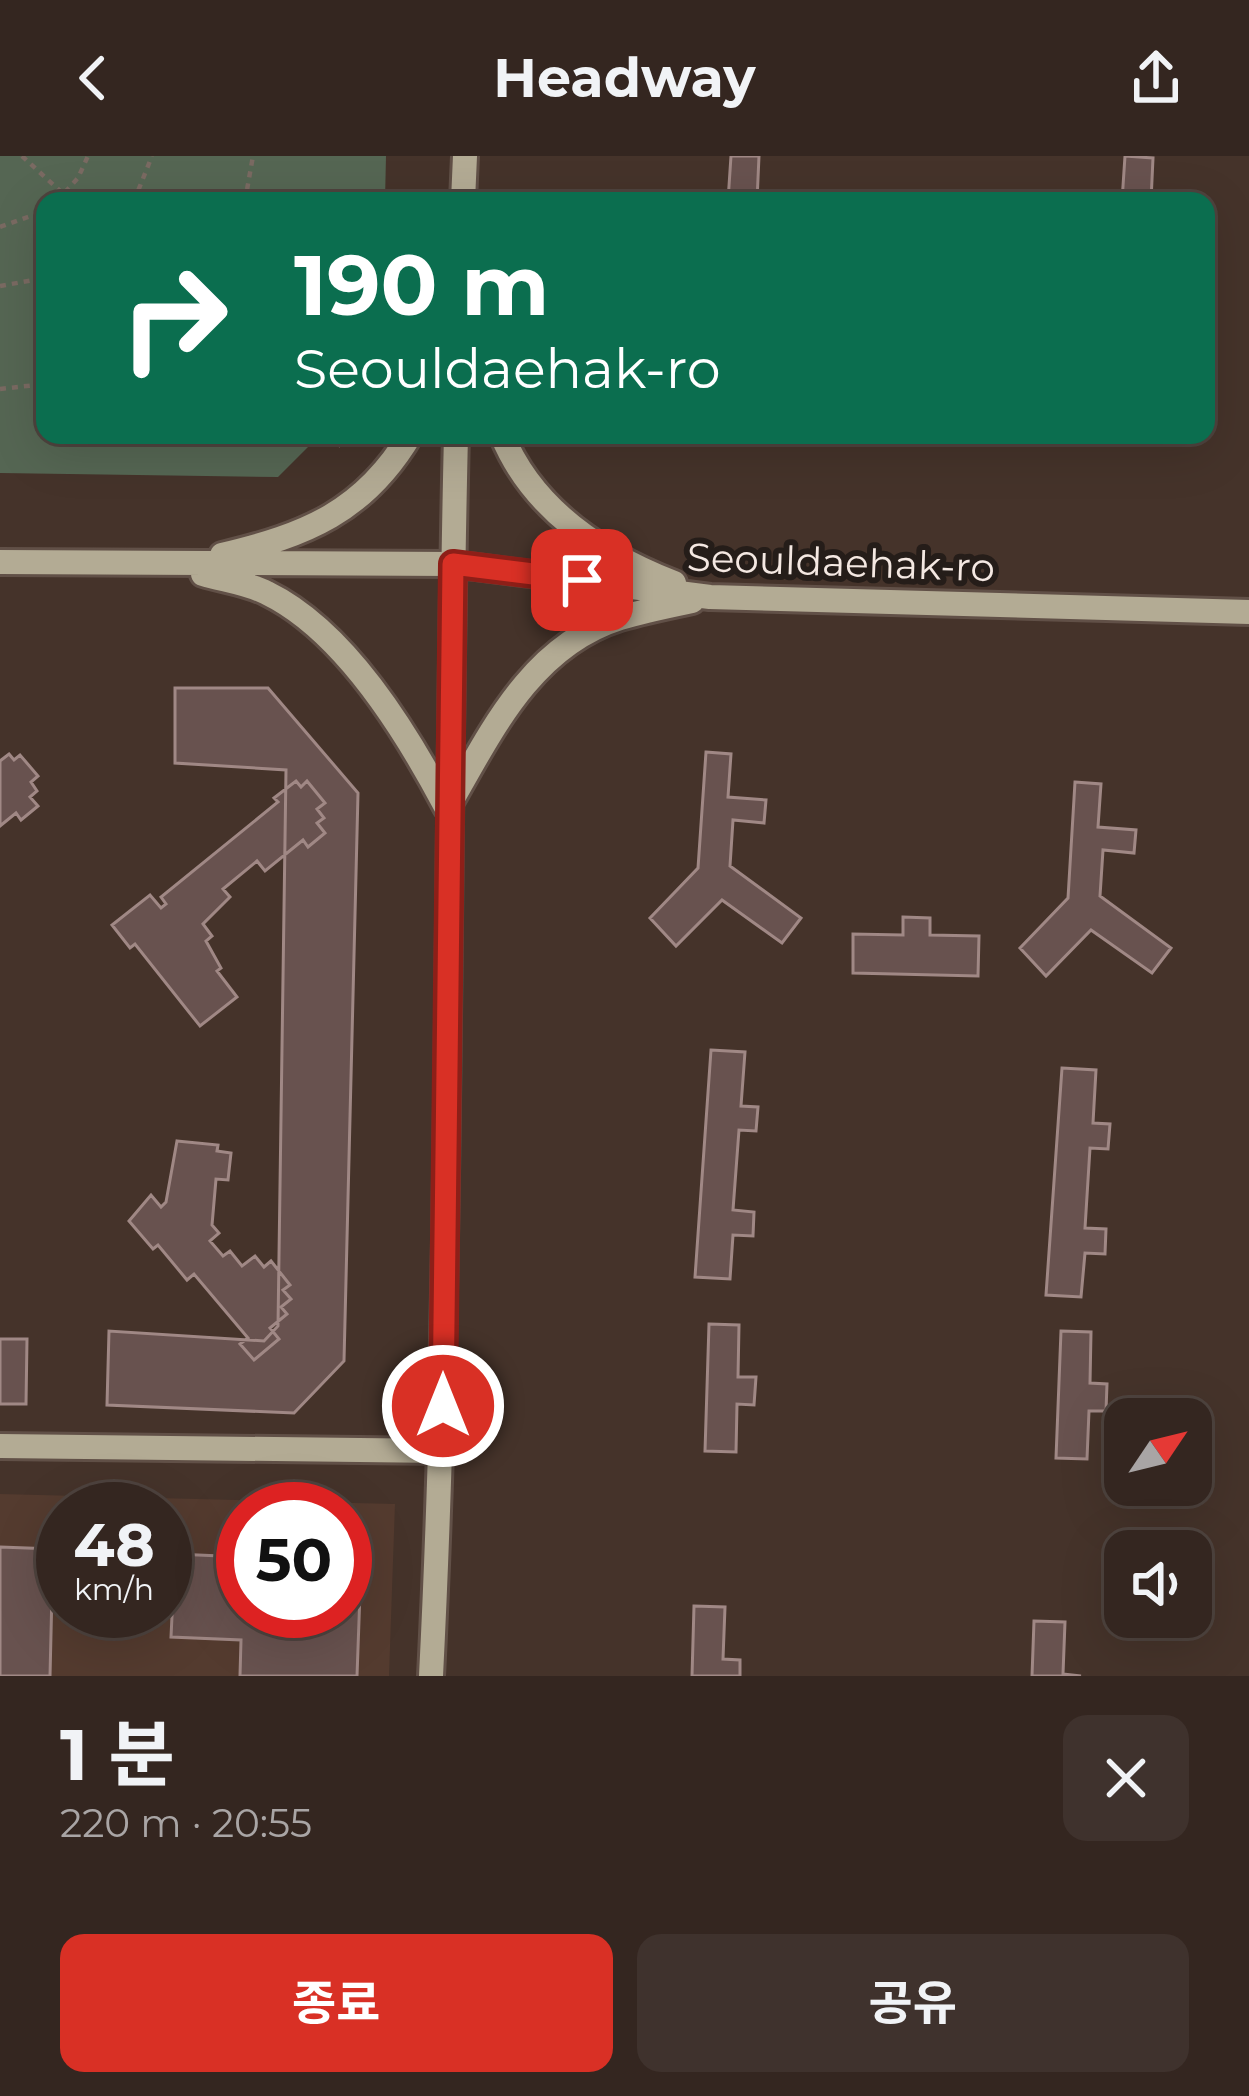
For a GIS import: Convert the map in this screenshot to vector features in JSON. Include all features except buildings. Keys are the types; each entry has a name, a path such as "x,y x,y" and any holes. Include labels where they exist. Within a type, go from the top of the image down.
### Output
{"main road":[{"path":"464,192 465,156"},
{"path":"177,566 262,545 321,524 387,473 405,444"},
{"path":"431,1676 443,1451 447,809 456,444"},
{"path":"506,444 516,470 568,525 645,572 710,597"},
{"name":"Seouldaehak-ro","path":"0,562 453,564 710,597 1249,612"},
{"path":"177,566 267,593 325,636 388,708 447,809"},
{"path":"447,809 507,703 551,655 615,619 710,597"},
{"path":"0,1446 443,1451"}],"path":[{"path":"22,156 62,192"},
{"path":"67,192 88,156"},
{"path":"138,192 152,156"},
{"path":"247,192 253,156"},
{"path":"0,227 36,214"},
{"path":"0,286 36,280"},
{"path":"0,389 36,385"}],"shaded area":[{"path":"0,1494 36,1495 36,1638 192,1638 192,1499 216,1499 216,1638 372,1638 372,1503 395,1504 389,1676 0,1676"}],"green space":[{"path":"0,156 386,156 385,192 36,192 36,444 311,444 278,477 0,473"}],"route":[{"path":"443,1406 453,564 582,580"}]}
